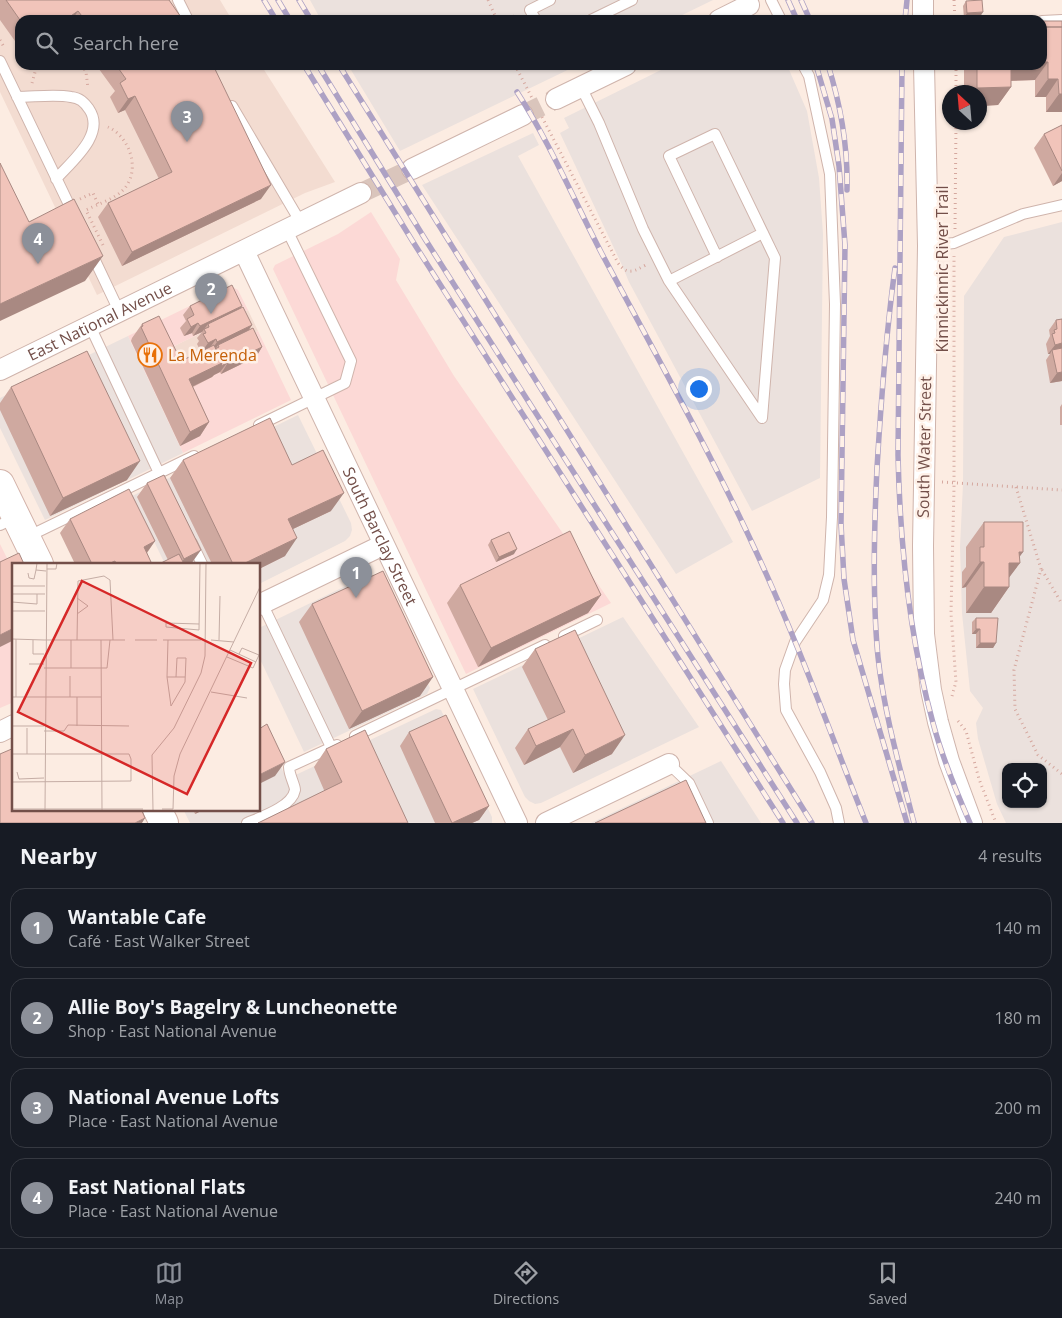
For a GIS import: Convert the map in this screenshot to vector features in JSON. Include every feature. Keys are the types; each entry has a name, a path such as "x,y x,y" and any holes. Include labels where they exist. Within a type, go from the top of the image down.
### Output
{"main road":[{"path":"0,484 14,527 38,563"},
{"path":"158,811 164,823"}],"street":[{"path":"923,0 923,15"},
{"path":"730,15 749,6"},
{"path":"556,99 616,70"},
{"name":"South Water Street","path":"924,70 928,246 923,566 926,660 944,746 972,823"},
{"path":"412,169 524,115"},
{"name":"East National Avenue","path":"0,370 361,193"},
{"name":"South Barclay Street","path":"244,251 516,823"},
{"path":"261,604 383,544"},
{"path":"0,732 12,726"},
{"path":"546,823 669,764"}],"lane":[{"path":"178,0 186,15"},
{"path":"533,15 530,10 550,0"},
{"path":"601,15 632,0"},
{"path":"771,0 778,15"},
{"path":"1047,21 1062,20"},
{"path":"0,61 77,223"},
{"path":"806,70 809,76 830,174 835,304 832,517 829,575 823,600 795,642 789,656 786,670 785,697 786,710 820,772 836,808 839,823"},
{"path":"581,87 599,123 643,229 669,281 762,418 774,258 715,134 669,156 717,257"},
{"path":"17,98 71,96 83,101 91,112 94,126 92,137 56,179"},
{"path":"228,98 294,227 351,361 345,383 246,431"},
{"path":"928,246 954,243 1023,214 1062,204"},
{"path":"669,281 762,233"},
{"path":"86,241 119,311"},
{"path":"90,326 159,473"},
{"path":"14,527 159,473 203,452"},
{"path":"186,530 202,563"},
{"path":"261,604 331,747"},
{"path":"247,823 281,807 289,800 295,790 288,768 597,620"},
{"path":"669,764 689,783 708,823"}],"path":[{"path":"488,0 494,15"},
{"path":"954,0 955,15"},
{"path":"32,86 36,70"},
{"path":"85,70 91,96"},
{"path":"517,70 519,74"},
{"path":"956,70 956,85"},
{"path":"103,125 110,128 126,144 132,158 130,180 123,190 86,210 107,253"},
{"name":"Kinnickinnic River Trail","path":"950,699 956,682 951,613 954,483 956,130"},
{"path":"552,136 598,228 624,270 635,270 658,258"},
{"path":"68,205 93,193 98,204"},
{"path":"924,481 1062,490"},
{"path":"1016,487 1041,570 1062,604"},
{"path":"1041,570 1014,670 1015,709 1038,755 1062,774"},
{"path":"952,716 966,731 979,779 996,823"}],"shaded area":[{"path":"0,0 220,0 229,15 15,15 15,70 264,70 335,182 305,193 97,295 0,92"},
{"path":"310,0 713,0 682,15 318,15"},
{"path":"351,70 568,70 400,151"},
{"path":"661,70 789,70 807,111 819,178 823,234 820,478 752,511 629,282 560,133 569,128 564,118"},
{"path":"533,133 539,145 518,156 733,542 676,574 422,185"},
{"path":"371,212 400,259 396,280 454,376 611,603 466,674 273,269 275,265 338,234"},
{"path":"1062,222 1062,823 1006,823 997,804 978,739 976,723 983,708 970,691 962,613 960,547 963,484 964,296 1004,237"},
{"path":"231,286 238,290 248,310 162,352 172,373 258,331 291,400 183,453 128,336"},
{"path":"248,310 258,331 172,374 162,352"},
{"path":"128,336 183,453 45,520 0,428 0,398"},
{"path":"298,415 351,523 352,530 350,536 345,541 260,584 260,563 165,563 132,496"},
{"path":"0,544 12,568 12,703 0,708"},
{"path":"369,576 375,578 379,583 430,688 427,694 304,752 260,659 260,628"},
{"path":"623,617 699,727 541,803 535,804 525,797 473,689"},
{"path":"436,709 441,710 492,817 492,823 190,823 184,811 260,811 260,726 287,779"},
{"path":"721,761 761,823 591,823"}],"building":[{"path":"6,0 169,0 180,15 81,15 78,11 72,15 16,15"},
{"path":"982,0 983,12 967,13 966,1"},
{"path":"1047,21 1062,21 1062,27 1047,27"},
{"path":"1047,27 1062,27 1062,94 1059,94 1058,79 1048,79"},
{"path":"120,70 215,70 271,185 132,252 108,203 172,172 135,96 128,99 120,83 126,79"},
{"path":"977,70 1011,70 1011,87 987,88 987,85 977,85"},
{"path":"1062,125 1062,171 1044,134"},
{"path":"0,163 29,222 74,199 103,256 0,304"},
{"path":"232,285 242,306 200,326 198,323 191,327 187,319 194,315 190,306"},
{"path":"243,307 252,325 217,342 216,339 208,343 203,334 206,333 204,329 209,327 208,324"},
{"path":"159,316 181,361 214,345 222,363 189,379 209,422 190,432 141,327 143,326 142,324"},
{"path":"1062,319 1062,343 1055,345 1052,334 1057,329 1056,320"},
{"path":"253,328 262,347 221,366 222,363 215,349 219,347 218,345"},
{"path":"1062,348 1062,372 1057,373 1052,350"},
{"path":"87,351 140,461 63,498 11,387"},
{"path":"270,418 292,465 323,450 344,493 288,519 297,538 245,563 233,563 183,460"},
{"path":"164,475 201,550 184,559 147,483"},
{"path":"129,489 155,541 144,547 151,562 116,563 115,561 110,563 92,563 70,519"},
{"path":"984,522 1023,522 1023,552 1019,552 1020,563 1009,563 1009,587 984,587 984,562 980,562 980,547 984,547"},
{"path":"570,531 601,595 491,648 460,585"},
{"path":"509,532 517,549 499,557 491,540"},
{"path":"19,553 24,563 12,563 12,629 0,635 0,562"},
{"path":"179,554 184,563 161,563"},
{"path":"383,571 433,677 362,711 312,604"},
{"path":"976,618 998,618 996,643 980,643 980,629 976,629"},
{"path":"575,630 625,735 585,755 573,729 536,746 528,729 565,712 535,649"},
{"path":"446,715 489,806 452,823 409,732"},
{"path":"267,724 285,762 260,774 260,728"},
{"path":"365,730 408,823 258,823 342,782 326,749"},
{"path":"12,749 12,811 142,811 145,818 135,823 0,823 0,754"},
{"path":"686,780 706,823 595,823"}],"tunnel":[{"path":"523,115 556,99"},
{"path":"361,193 412,169"}],"railway":[{"path":"264,0 273,15"},
{"path":"278,0 287,15"},
{"path":"299,0 308,15"},
{"path":"788,0 795,15"},
{"path":"801,0 808,15"},
{"path":"906,15 907,0"},
{"path":"307,70 415,245 783,823"},
{"path":"321,70 425,239 797,823"},
{"path":"342,70 812,823"},
{"path":"817,70 832,119 839,166 845,245 841,524 844,579 853,640 907,823"},
{"path":"829,70 843,127 847,190"},
{"path":"902,70 898,455 907,590 918,657 933,723 970,823"},
{"path":"517,92 551,151 602,254 683,405 741,520 788,624 866,823"},
{"path":"895,268 884,368 877,468 874,586 878,657 884,699 914,823"}],"place":[{"name":"National Avenue Lofts","path":"187,142"},
{"name":"East National Flats","path":"38,264"},
{"name":"Allie Boy's Bagelry & Luncheonette","path":"211,314"},
{"name":"La Merenda","path":"150,355"},
{"name":"Wantable Cafe","path":"356,598"}]}
